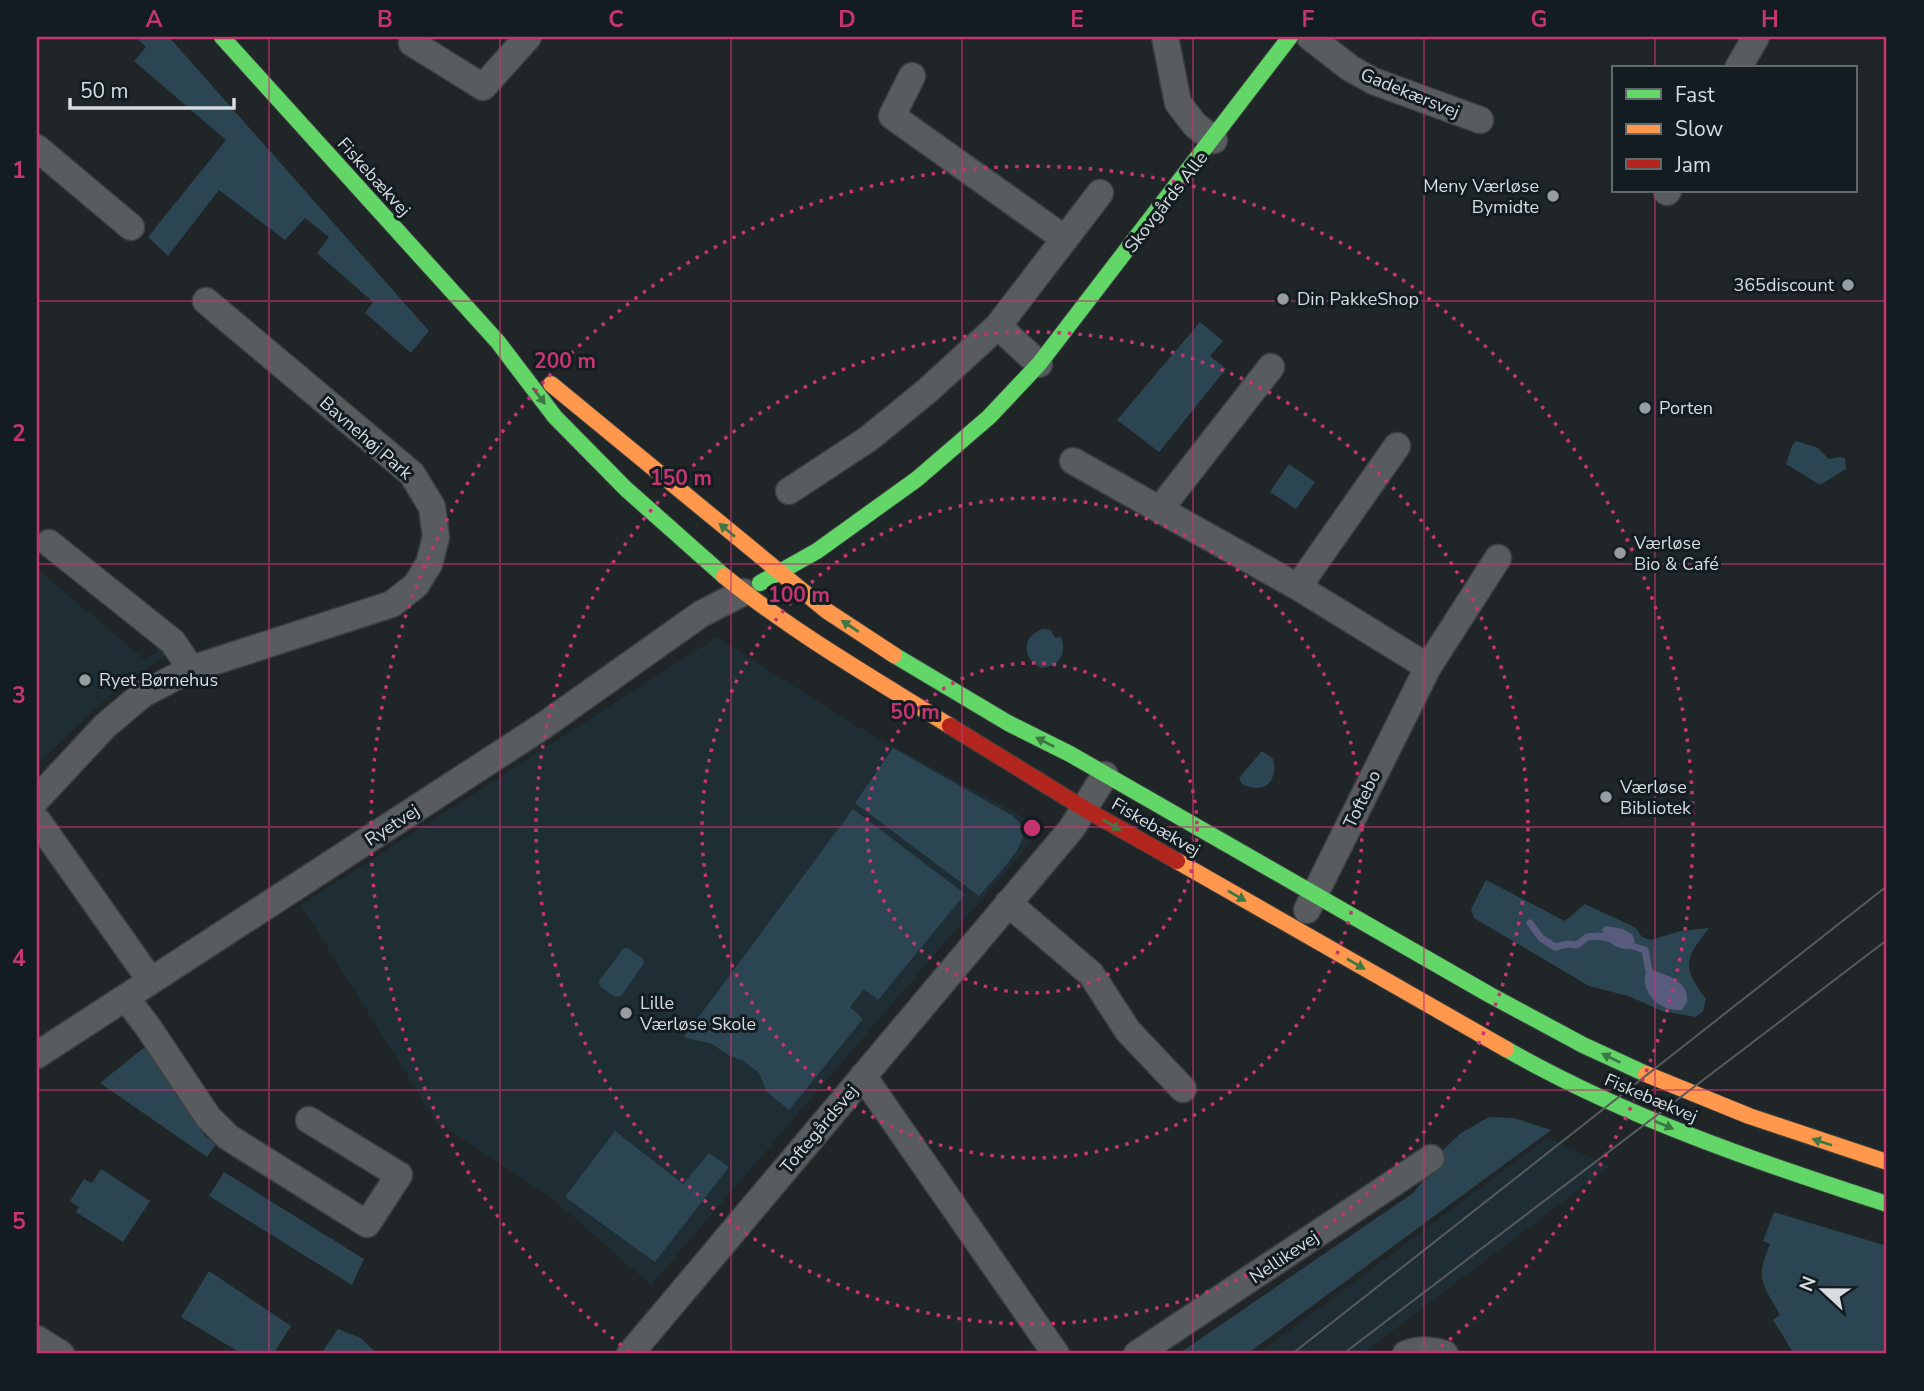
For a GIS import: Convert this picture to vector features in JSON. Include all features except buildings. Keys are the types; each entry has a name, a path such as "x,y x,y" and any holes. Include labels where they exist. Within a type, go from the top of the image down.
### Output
{"street":[{"name":"Fiskebækvej","path":"222,37 498,342 572,435 626,489 744,592 782,620 1085,809 1535,1066 1595,1096 1690,1136 1887,1204"},
{"path":"412,43 483,87 528,37"},
{"path":"1164,37 1178,103 1195,125 1214,140"},
{"name":"Skovgårds Alle","path":"744,592 817,551 917,479 989,417 1039,364 1214,140 1290,37"},
{"name":"Gadekærsvej","path":"1310,37 1350,68 1373,81 1480,120"},
{"path":"1739,66 1755,38"},
{"path":"912,76 892,116 1065,239"},
{"path":"37,148 131,227"},
{"path":"789,491 868,439 936,383 998,326 1100,193"},
{"name":"Bavnehøj Park","path":"37,799 114,718 143,694 191,669 392,604 416,585 429,564 436,537 432,507 412,474 206,301"},
{"path":"998,326 1039,364"},
{"name":"Fiskebækvej","path":"498,342 811,599 870,640 1008,723 1105,775 1478,989 1617,1060 1769,1124 1887,1162"},
{"path":"1160,509 1271,366"},
{"path":"1298,587 1397,446"},
{"path":"1073,461 1298,587 1428,667"},
{"path":"49,542 173,642 191,669"},
{"name":"Toftebo","path":"1297,931 1428,667 1498,558"},
{"name":"Ryetvej","path":"37,1055 543,726 701,614 744,592"},
{"name":"Toftegårdsvej","path":"630,1354 1072,828 1105,775"},
{"path":"37,820 151,981"},
{"path":"1008,903 1091,974 1128,1031 1183,1089"},
{"path":"126,998 208,1117 228,1137 367,1223 399,1175 309,1120"},
{"path":"863,1076 1056,1354"},
{"name":"Nellikevej","path":"1138,1354 1431,1158"},
{"path":"37,1339 61,1354"},
{"path":"1406,1354 1415,1350 1441,1353"}],"shaded area":[{"path":"135,37 169,37 429,331 411,353 365,313 373,302 317,253 329,237 305,218 285,240 219,190 168,256 148,237 226,140 134,61 146,47"},
{"path":"1200,322 1223,341 1210,356 1226,369 1159,452 1117,420"},
{"path":"1796,441 1818,448 1829,459 1845,458 1846,469 1820,485 1786,464"},
{"path":"1289,464 1315,482 1296,509 1270,492"},
{"name":"Ryet Børnehus","path":"37,569 145,660 161,649 166,655 106,699 37,764"},
{"path":"1044,629 1051,630 1055,638 1061,637 1063,649 1058,662 1042,668 1030,659 1026,648 1031,636"},
{"name":"Lille Værløse Skole","path":"717,637 858,727 1043,828 651,1285 553,1199 436,1121 301,905"},
{"path":"893,748 1011,815 1021,825 1023,833 1018,848 979,896 855,803"},
{"path":"1262,751 1273,759 1274,774 1271,780 1263,787 1257,788 1242,784 1239,778"},
{"path":"853,809 965,894 878,1000 864,989 850,1007 863,1019 789,1110 767,1092 759,1073 744,1061 730,1056 712,1044 684,1037"},
{"path":"1486,880 1565,921 1585,904 1636,928 1642,937 1651,940 1681,931 1709,928 1695,948 1689,963 1693,979 1706,999 1703,1011 1696,1017 1662,1011 1628,996 1589,986 1474,918 1471,909"},
{"path":"1606,926 1623,929 1632,934 1635,941 1632,949 1609,942 1602,929"},
{"path":"628,948 643,959 644,963 621,996 615,997 600,986 599,981 623,949"},
{"path":"1652,970 1676,980 1685,989 1687,1002 1682,1010 1667,1008 1650,996 1645,975"},
{"path":"146,1046 205,1136 216,1144 207,1157 100,1083"},
{"path":"1489,1117 1514,1118 1551,1130 1247,1354 1188,1354 1184,1350 1413,1193 1430,1172 1439,1154 1461,1133"},
{"path":"615,1131 683,1184 709,1153 729,1167 655,1262 565,1197"},
{"path":"1547,1138 1610,1166 1362,1354 1258,1354"},
{"path":"101,1169 150,1201 123,1242 76,1212 79,1207 70,1201 84,1179 92,1183"},
{"path":"224,1172 364,1259 352,1285 209,1196"},
{"path":"1774,1212 1887,1246 1887,1354 1794,1354 1773,1320 1780,1315 1765,1288 1762,1274 1770,1244 1763,1241"},
{"path":"209,1271 291,1326 273,1354 242,1354 181,1317"},
{"path":"338,1329 361,1338 377,1354 321,1354"}],"waterway":[{"path":"1530,923 1541,938 1555,947 1577,945 1587,937 1612,939"},
{"path":"1626,944 1645,950 1649,971"}],"tram line":[{"path":"1292,1354 1887,886"},
{"path":"1343,1354 1887,940"}],"traffic: fast":[{"path":"222,37 498,342 555,417 626,489 724,576"},
{"path":"760,583 817,551 917,479 989,417 1039,364 1290,37"},
{"path":"894,655 1008,723 1070,754 1490,995 1583,1045 1646,1074"},
{"path":"1506,1049 1597,1096 1645,1117 1789,1172 1887,1204"}],"traffic: slow":[{"path":"551,384 827,611 894,655"},
{"path":"724,576 806,636 950,726"},
{"path":"1177,861 1506,1049"},
{"path":"1646,1074 1749,1116 1887,1162"}],"traffic: jam":[{"path":"950,726 1085,809 1177,861"}],"place":[{"name":"Meny Værløse Bymidte","path":"1553,196"},
{"name":"365discount","path":"1848,285"},
{"name":"Din PakkeShop","path":"1283,299"},
{"name":"Porten","path":"1645,408"},
{"name":"Værløse Bio & Café","path":"1620,553"},
{"name":"Ryet Børnehus","path":"85,680"},
{"name":"Værløse Bibliotek","path":"1606,797"},
{"name":"Lille Værløse Skole","path":"626,1013"}]}
